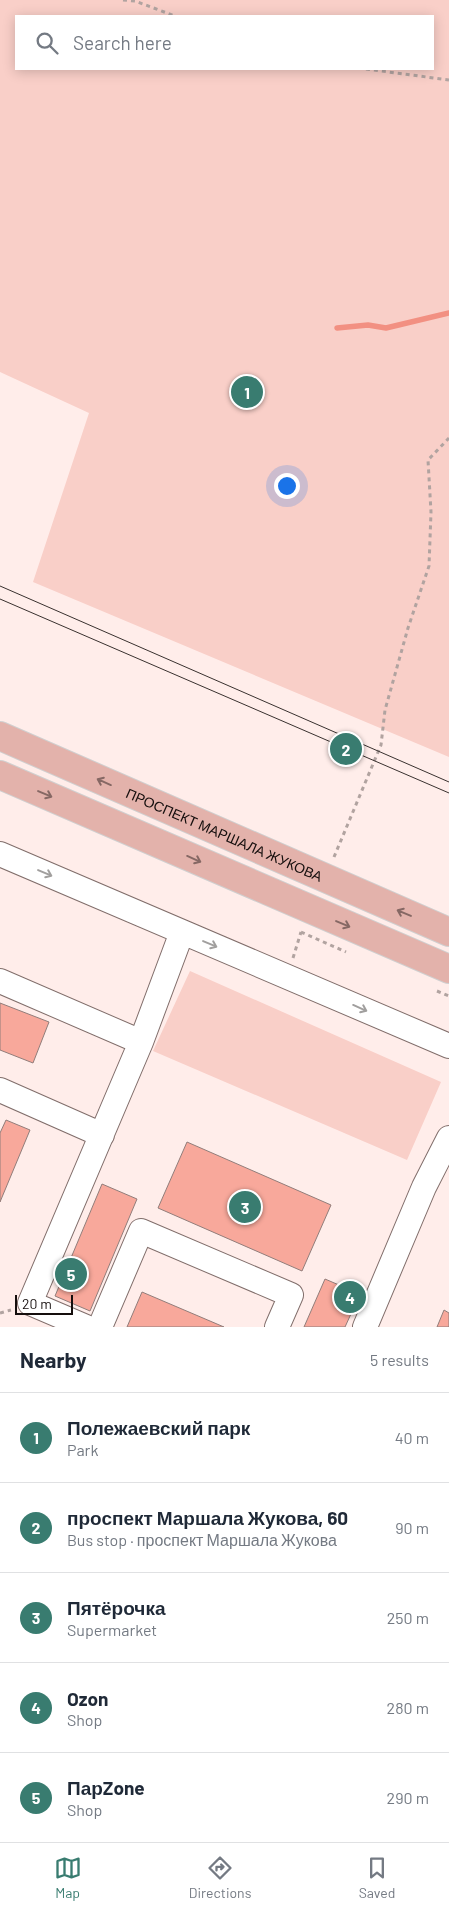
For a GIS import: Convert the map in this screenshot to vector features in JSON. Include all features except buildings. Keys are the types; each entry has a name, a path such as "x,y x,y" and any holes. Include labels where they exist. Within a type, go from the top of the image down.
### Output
{"main road":[{"name":"ПРОСПЕКТ МАРШАЛА ЖУКОВА","path":"0,736 449,932"},
{"path":"0,774 449,969"}],"street":[{"path":"0,854 449,1046"},
{"path":"86,1327 30,1303 141,1042 182,932"},
{"path":"0,981 141,1042"},
{"path":"0,1090 102,1134"},
{"path":"365,1327 424,1187 448,1141"},
{"path":"100,1327 141,1231 291,1295 277,1327"}],"path":[{"path":"123,0 135,1 172,15"},
{"path":"374,70 449,80"},
{"path":"333,858 381,745 385,710 408,628 429,566 430,512 428,460 449,438"},
{"path":"291,965 303,925"}],"shaded area":[{"path":"0,0 449,0 449,757 33,582 89,413 0,372"},
{"path":"190,971 441,1082 407,1160 153,1051"}],"waterway":[{"path":"337,328 368,325 386,328 449,313"}],"tram line":[{"path":"0,586 449,782"},
{"path":"0,599 449,793"}],"place":[{"name":"Полежаевский парк","path":"247,392"},
{"name":"проспект Маршала Жукова, 60","path":"346,749"},
{"name":"Пятёрочка","path":"245,1207"},
{"name":"ПарZone","path":"71,1274"},
{"name":"Ozon","path":"350,1297"}]}
